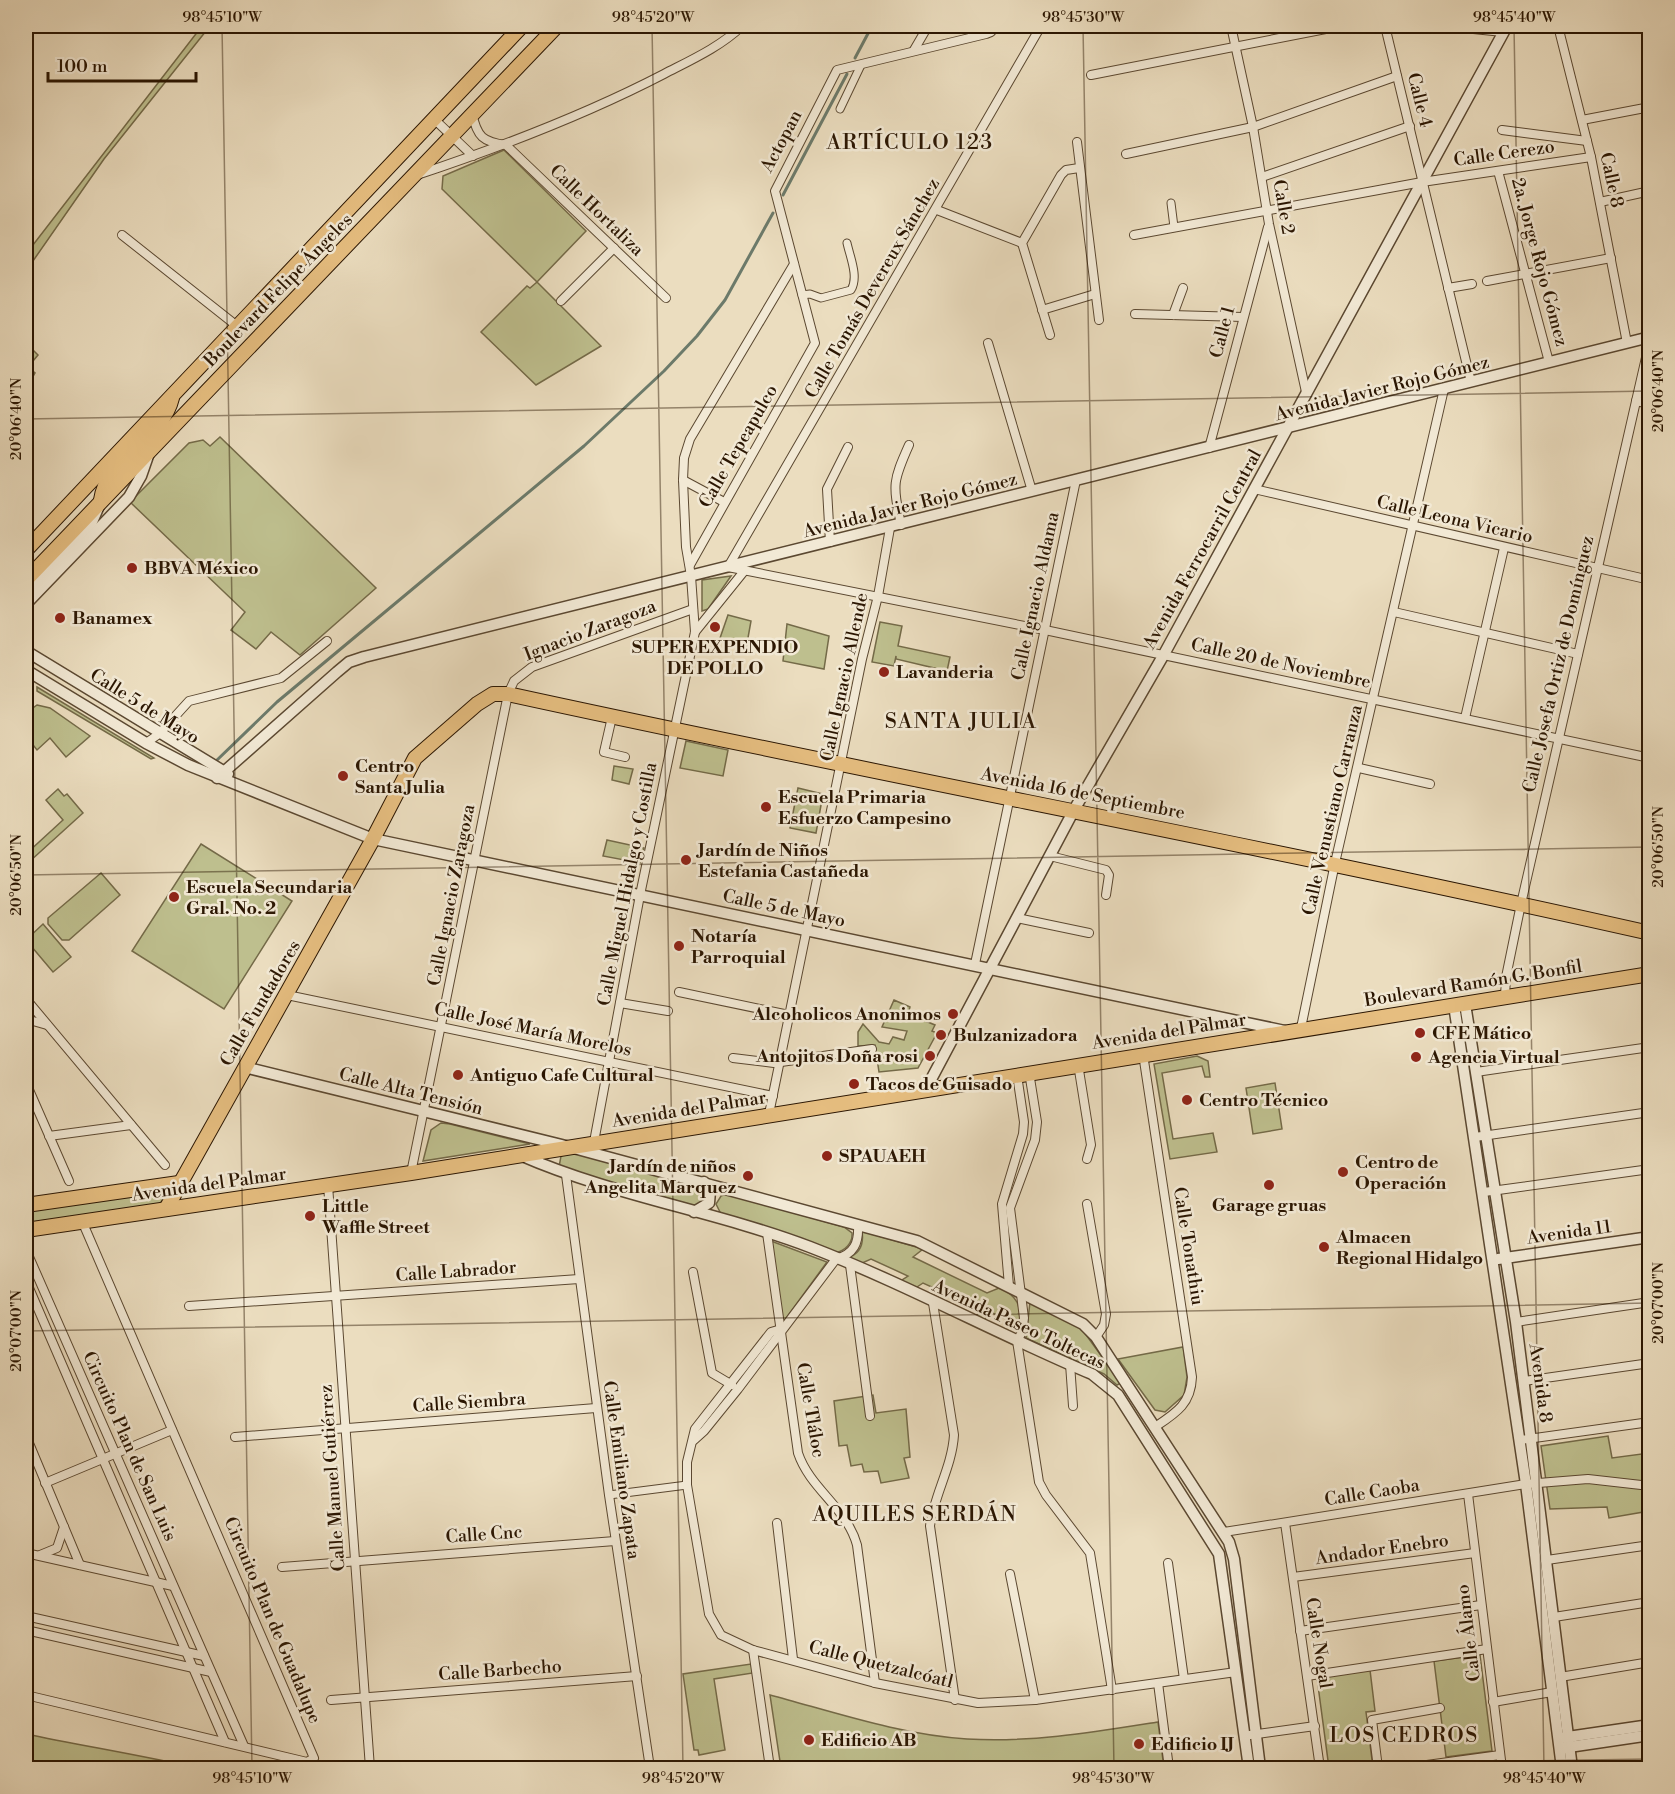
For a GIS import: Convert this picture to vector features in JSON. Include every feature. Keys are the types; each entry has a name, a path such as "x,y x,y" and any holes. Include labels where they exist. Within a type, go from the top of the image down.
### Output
{"main road":[{"name":"Boulevard Felipe Ángeles","path":"26,549 522,26"},
{"name":"Boulevard Felipe Ángeles","path":"26,580 449,135 557,26"},
{"path":"101,500 103,489 110,476 163,421 173,393"},
{"name":"Calle Fundadores","path":"166,1209 374,838 415,758 477,704 493,694 508,694"},
{"name":"Avenida 16 de Septiembre","path":"508,694 674,730 1335,863 1650,933"},
{"name":"Boulevard Ramón G. Bonfil","path":"1301,1028 1650,974"},
{"name":"Avenida del Palmar","path":"26,1230 411,1173 1301,1028"},
{"path":"26,1205 179,1183"}],"street":[{"path":"412,176 506,145 639,86 701,55 742,26"},
{"path":"914,50 928,26"},
{"name":"Actopan","path":"815,343 776,196 777,185 837,70 992,32 996,26"},
{"name":"Calle Tomás Devereux Sánchez","path":"729,567 937,210 1041,26"},
{"name":"Calle 2","path":"1232,26 1253,128 1269,224 1306,393"},
{"path":"1091,75 1341,26"},
{"name":"Calle 4","path":"1385,26 1470,382"},
{"path":"1444,26 1505,29"},
{"name":"Calle 8","path":"1558,26 1591,157 1627,343"},
{"name":"Avenida Ferrocarril Central","path":"926,1089 1074,810 1163,656 1505,29"},
{"path":"840,109 861,64"},
{"path":"1126,154 1253,128 1397,76"},
{"path":"1582,120 1650,107"},
{"path":"472,113 479,136 487,142 506,145"},
{"path":"434,118 473,156"},
{"path":"1262,177 1410,126"},
{"path":"1502,130 1587,141"},
{"path":"1077,142 1099,320"},
{"name":"Calle Hortaliza","path":"506,145 666,298"},
{"name":"Calle Cerezo","path":"1134,236 1422,182 1591,157"},
{"path":"1050,335 1022,243 1061,175 1066,170 1079,168"},
{"name":"2a. Jorge Rojo Gómez","path":"1498,171 1549,362"},
{"path":"1600,202 1650,191"},
{"path":"1171,203 1174,227"},
{"path":"937,210 1022,243"},
{"name":"Calle 1","path":"1209,448 1269,224"},
{"path":"122,235 237,326"},
{"path":"802,295 810,294 821,298 851,290 854,285 854,272 847,243"},
{"path":"561,301 614,248"},
{"path":"1488,281 1611,258"},
{"name":"Calle Miguel Hidalgo y Costilla","path":"594,1142 640,895 695,632 686,547 684,458 690,439 794,264"},
{"path":"1448,288 1472,284"},
{"path":"1173,315 1183,288"},
{"path":"1042,310 1095,294"},
{"path":"1135,314 1243,317"},
{"name":"Avenida Javier Rojo Gómez","path":"220,774 350,662 690,570 729,567 1650,338"},
{"name":"Calle Josefa Ortiz de Domínguez","path":"1505,997 1506,977 1521,904 1650,338"},
{"name":"Calle Tepeapulco","path":"690,570 724,502 815,343"},
{"path":"988,343 1032,492"},
{"name":"Calle Venustiano Carranza","path":"1301,1028 1335,863 1359,768 1444,389"},
{"path":"1636,400 1650,404"},
{"path":"896,526 895,476 909,445"},
{"path":"830,542 827,489 848,447"},
{"path":"26,604 129,497 141,476 150,452"},
{"path":"683,480 724,502"},
{"name":"Calle Ignacio Aldama","path":"975,964 1076,480"},
{"name":"Calle Leona Vicario","path":"1254,489 1650,580"},
{"path":"26,592 92,522 101,500"},
{"name":"Calle Ignacio Allende","path":"769,1114 862,659 896,526"},
{"path":"1465,718 1504,548"},
{"name":"Calle 20 de Noviembre","path":"729,567 1045,630 1650,758"},
{"name":"Calle Miguel Hidalgo y Costilla","path":"695,632 745,570"},
{"name":"Ignacio Zaragoza","path":"508,694 514,681 532,667 693,609"},
{"path":"1394,612 1578,654"},
{"path":"146,743 159,734 189,700 281,678 327,641"},
{"name":"Calle 5 de Mayo","path":"26,651 220,774 248,789 374,838 1285,1031"},
{"name":"Calle 5 de Mayo","path":"26,670 146,743 220,774"},
{"name":"Calle Ignacio Zaragoza","path":"411,1173 508,694"},
{"path":"612,717 604,752 625,757"},
{"path":"1359,768 1430,784"},
{"path":"1050,856 1106,870 1109,875 1106,895"},
{"path":"1017,918 1089,933"},
{"path":"679,992 789,1015"},
{"name":"Calle José María Morelos","path":"287,995 773,1096"},
{"path":"26,999 165,1165"},
{"path":"620,1003 668,1011"},
{"name":"Avenida 8","path":"1459,1004 1476,1072 1488,1135 1516,1322 1532,1439 1532,1484 1552,1692 1563,1742 1572,1768"},
{"name":"Avenida 8","path":"1459,1004 1474,1137 1520,1440 1532,1484 1547,1560 1560,1677 1562,1768"},
{"path":"26,1019 47,1025"},
{"path":"1476,1072 1650,1047"},
{"path":"733,1058 780,1062 872,1050"},
{"name":"Calle Tonathiu","path":"1143,1054 1192,1377 1192,1390 1183,1407 1155,1426"},
{"path":"1078,1064 1091,1145 1087,1159"},
{"name":"Calle Alta Tensión","path":"244,1067 570,1147"},
{"path":"1014,1289 1010,1208 1035,1140 1037,1122 1023,1074"},
{"path":"1023,1074 1023,1134 1002,1204 1014,1289 1024,1318 1022,1332 1017,1341 1039,1482 1090,1553 1112,1690"},
{"path":"26,1083 69,1181"},
{"path":"1474,1137 1650,1112"},
{"path":"49,1136 131,1125"},
{"name":"Avenida Paseo Toltecas","path":"570,1147 917,1241 1077,1320 1096,1337 1224,1532 1234,1559 1250,1735 1249,1768"},
{"name":"Avenida Paseo Toltecas","path":"520,1155 566,1175 767,1233 836,1258 1092,1374 1118,1395 1220,1554 1236,1672 1260,1768"},
{"path":"1484,1192 1650,1168"},
{"name":"Calle Emiliano Zapata","path":"566,1175 596,1408 650,1768"},
{"path":"694,1212 709,1203 710,1191 703,1182"},
{"name":"Calle Manuel Gutiérrez","path":"328,1185 370,1768"},
{"path":"718,1218 713,1206 715,1200 718,1194 730,1190"},
{"path":"1087,1204 1106,1314 1104,1325 1096,1337"},
{"name":"Circuito Plan de Guadalupe","path":"26,1695 307,1762 314,1758 82,1221"},
{"name":"Calle Quetzalcóatl","path":"694,1440 738,1389 836,1258 852,1251 857,1244 858,1225"},
{"name":"Calle Tláloc","path":"767,1233 802,1464 853,1529 875,1683"},
{"name":"Avenida 11","path":"1494,1260 1650,1237"},
{"name":"Circuito Plan de San Luis","path":"26,1250 244,1746"},
{"path":"850,1265 870,1416"},
{"path":"693,1272 712,1372 738,1389"},
{"name":"Calle Labrador","path":"189,1306 579,1279"},
{"name":"Circuito Plan de San Luis","path":"26,1281 225,1742"},
{"path":"933,1302 954,1435 953,1452 932,1513 930,1526 956,1700"},
{"path":"1516,1322 1650,1302"},
{"name":"Calle Quetzalcóatl","path":"782,1329 771,1332 695,1429 687,1462 687,1485 713,1624 721,1635 753,1650 875,1683 956,1700 996,1703 1035,1700 1236,1672"},
{"path":"1524,1381 1650,1363"},
{"path":"1070,1364 1073,1406"},
{"name":"Calle Siembra","path":"235,1437 596,1408"},
{"path":"1520,1440 1650,1422"},
{"path":"45,1483 172,1430"},
{"path":"26,1439 80,1565"},
{"name":"Calle Caoba","path":"1224,1532 1532,1484 1598,1480 1650,1486"},
{"path":"609,1495 687,1485"},
{"path":"1185,1497 1196,1489"},
{"name":"Calle Álamo","path":"1468,1494 1502,1768"},
{"path":"777,1523 793,1659"},
{"name":"Calle Nogal","path":"1285,1523 1320,1768"},
{"path":"38,1556 47,1555 57,1548 64,1527"},
{"name":"Calle Cnc","path":"282,1567 615,1541"},
{"path":"1547,1560 1650,1545"},
{"path":"26,1553 173,1586"},
{"name":"Andador Enebro","path":"1293,1577 1475,1553"},
{"path":"1168,1563 1184,1679"},
{"path":"1010,1574 1035,1700"},
{"path":"1554,1617 1650,1602"},
{"path":"1300,1631 1481,1605"},
{"path":"26,1616 204,1656"},
{"path":"26,1630 211,1672"},
{"path":"1308,1676 1486,1649"},
{"path":"753,1650 770,1768"},
{"path":"1560,1677 1650,1662"},
{"name":"Calle Barbecho","path":"332,1700 637,1676"},
{"path":"1158,1683 1169,1768"},
{"path":"1493,1702 1552,1692"},
{"path":"1378,1768 1372,1720 1440,1708"},
{"path":"1563,1742 1650,1725"},
{"path":"1250,1735 1315,1726"},
{"path":"1563,1742 1650,1735"},
{"path":"1405,1768 1500,1755"}],"green space":[{"path":"202,26 210,26 104,159 26,271 26,254"},
{"path":"504,150 586,231 537,282 442,189 443,176"},
{"path":"537,282 601,346 536,385 481,332 527,286 530,288"},
{"path":"26,343 38,355 28,367 35,373 26,389 26,380 30,375 26,371"},
{"path":"220,437 376,588 300,655 271,632 256,649 231,630 245,612 130,502 189,443 203,440 210,446"},
{"path":"731,576 708,609 702,611 702,580"},
{"path":"728,615 751,621 746,649 719,641"},
{"path":"880,622 902,626 898,646 950,657 947,671 896,659 896,656 894,666 872,662"},
{"path":"787,624 829,636 824,669 783,661"},
{"path":"37,687 154,758 151,759 37,691"},
{"path":"37,705 50,708 90,736 66,757 50,738 37,750 26,736 26,713"},
{"path":"686,741 728,750 723,776 680,768"},
{"path":"614,766 633,769 629,784 612,780"},
{"path":"798,788 823,794 816,833 790,828"},
{"path":"58,789 64,796 67,794 83,813 29,862 26,854 63,820 46,800"},
{"path":"607,840 644,848 640,863 603,856"},
{"path":"201,844 292,901 224,1009 132,951"},
{"path":"101,873 120,895 69,940 62,940 48,924 48,918"},
{"path":"43,924 71,957 53,972 26,940"},
{"path":"894,1000 910,1007 908,1014 935,1025 932,1031 937,1033 918,1068 879,1072 875,1045 858,1046 858,1032 863,1024 879,1042 889,1044 893,1037 904,1040 907,1031 882,1027"},
{"path":"1197,1056 1208,1061 1210,1077 1205,1077 1202,1066 1162,1073 1173,1139 1213,1133 1217,1152 1170,1159 1154,1064"},
{"path":"1275,1083 1282,1129 1253,1134 1246,1088"},
{"path":"441,1123 530,1144 423,1161 431,1130"},
{"path":"572,1152 703,1188 706,1201 691,1207 559,1167 561,1156"},
{"path":"168,1192 159,1205 26,1223 26,1211"},
{"path":"726,1194 844,1227 852,1233 850,1243 835,1253 721,1214 716,1204 721,1196"},
{"path":"862,1231 923,1249 913,1257 987,1293 999,1288 1005,1291 1017,1302 1020,1312 1019,1325 993,1313 983,1320 975,1316 983,1310 923,1283 914,1289 899,1282 908,1276 871,1259 860,1264 847,1258 860,1248"},
{"path":"771,1241 827,1262 784,1321 782,1320"},
{"path":"1030,1302 1075,1324 1084,1332 1121,1383 1117,1385 1104,1374 1026,1338"},
{"path":"1183,1347 1187,1377 1184,1395 1165,1412 1155,1410 1118,1359"},
{"path":"873,1395 876,1413 906,1409 910,1457 904,1458 909,1478 881,1483 878,1471 864,1472 862,1464 851,1466 847,1445 839,1446 834,1401"},
{"path":"1608,1436 1612,1458 1649,1453 1649,1511 1609,1518 1607,1507 1550,1509 1541,1446"},
{"path":"1480,1655 1492,1751 1446,1757 1434,1661"},
{"path":"751,1664 753,1673 714,1679 725,1750 699,1755 698,1750 694,1750 683,1674"},
{"path":"1370,1670 1375,1711 1366,1712 1373,1768 1329,1768 1317,1678"},
{"path":"770,1695 893,1728 967,1739 1039,1738 1158,1722 1164,1768 781,1768"},
{"path":"26,1734 197,1768 43,1768 26,1765"}],"waterway":[{"path":"855,58 872,26"},
{"path":"783,195 847,74"},
{"path":"216,761 277,702 584,446 664,371 697,336 725,300 773,213"}],"place":[{"name":"BBVA México","path":"132,568"},
{"name":"Banamex","path":"60,618"},
{"name":"SUPER EXPENDIO DE POLLO","path":"715,627"},
{"name":"Lavanderia","path":"884,672"},
{"name":"Centro Santa Julia","path":"343,776"},
{"name":"Escuela Primaria Esfuerzo Campesino","path":"766,807"},
{"name":"Jardín de Niños Estefania Castañeda","path":"686,860"},
{"name":"Escuela Secundaria Gral. No. 2","path":"174,897"},
{"name":"Notaría Parroquial","path":"679,946"},
{"name":"Alcoholicos Anonimos","path":"953,1014"},
{"name":"CFE Mático","path":"1420,1033"},
{"name":"Bulzanizadora","path":"941,1035"},
{"name":"Antojitos Doña rosi","path":"930,1056"},
{"name":"Agencia Virtual","path":"1416,1057"},
{"name":"Antiguo Cafe Cultural","path":"458,1075"},
{"name":"Tacos de Guisado","path":"854,1084"},
{"name":"Centro Técnico","path":"1187,1100"},
{"name":"SPAUAEH","path":"827,1156"},
{"name":"Centro de Operación","path":"1343,1172"},
{"name":"Jardín de niños Angelita Marquez","path":"748,1176"},
{"name":"Garage gruas","path":"1269,1185"},
{"name":"Little Waffle Street","path":"310,1216"},
{"name":"Almacen Regional Hidalgo","path":"1324,1247"},
{"name":"Edificio AB","path":"809,1740"},
{"name":"Edificio IJ","path":"1139,1744"}],"district":[{"name":"ARTÍCULO 123","path":"910,142"},
{"name":"SANTA JULIA","path":"961,721"},
{"name":"AQUILES SERDÁN","path":"915,1514"},
{"name":"LOS CEDROS","path":"1404,1735"}]}
